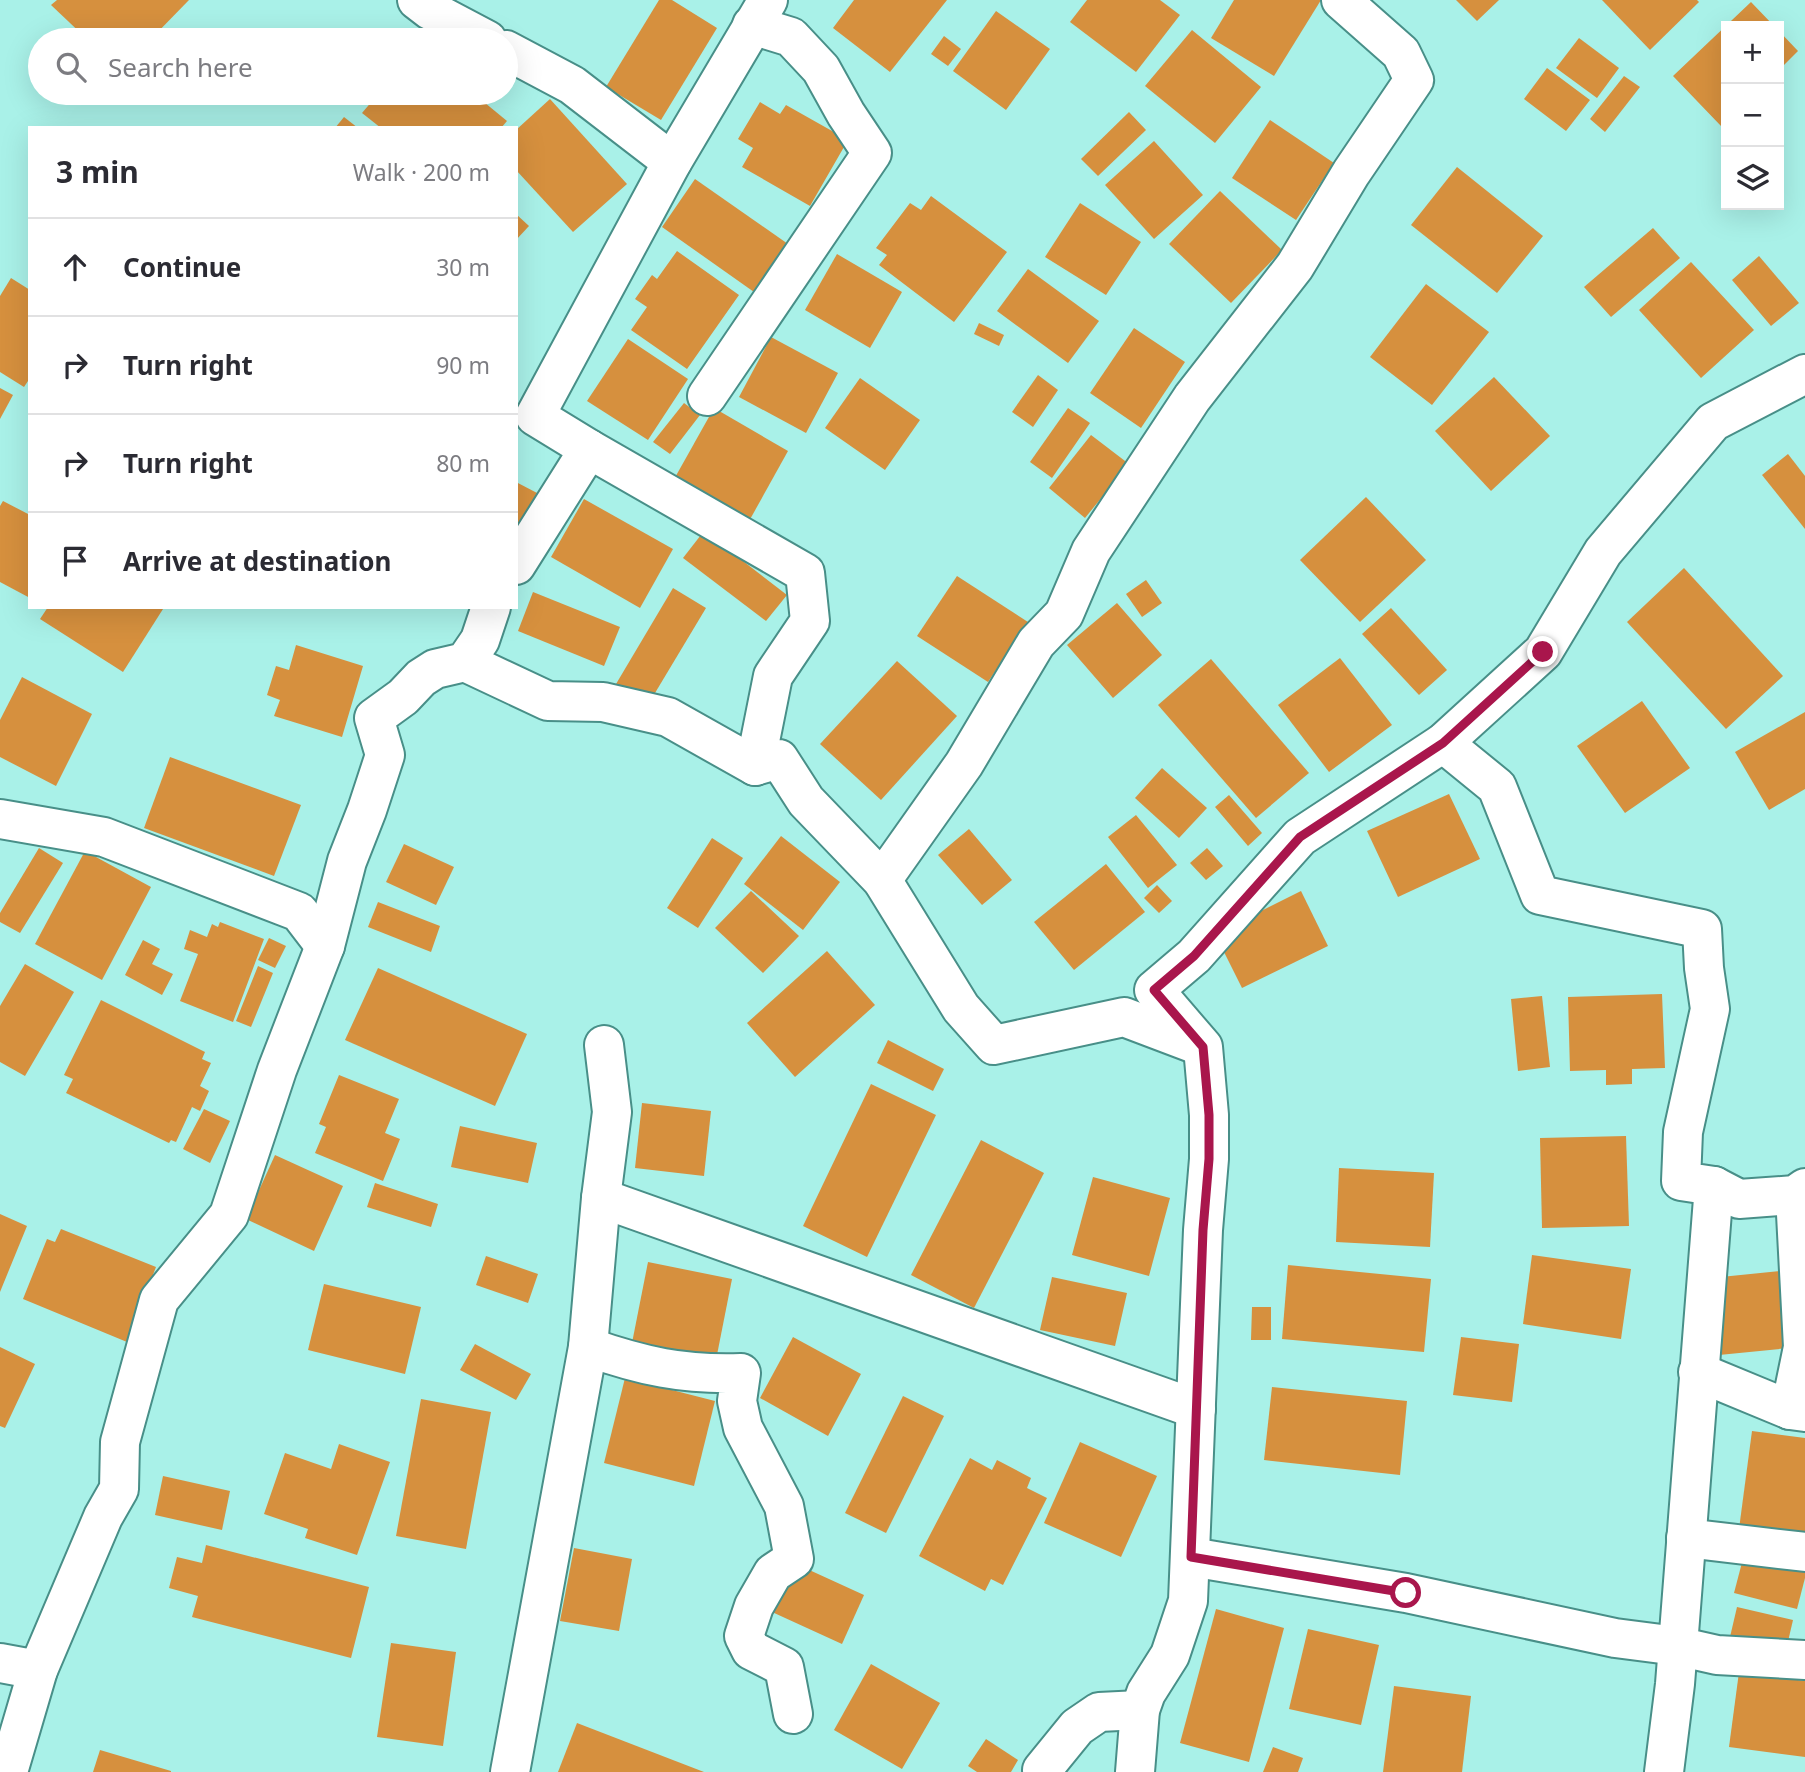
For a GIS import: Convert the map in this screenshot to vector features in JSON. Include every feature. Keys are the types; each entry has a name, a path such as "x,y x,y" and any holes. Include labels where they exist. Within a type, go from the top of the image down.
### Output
{"street":[{"path":"417,0 464,28"},
{"path":"882,880 964,764 1036,643 1064,614 1091,551 1185,409 1295,266 1351,173 1414,80 1401,53 1340,0"},
{"path":"707,396 872,153 821,69 791,37 760,12 671,162 535,416 805,573 810,621 773,676 755,766"},
{"path":"518,56 572,85 671,162"},
{"path":"1135,1772 1140,1710 1146,1693 1170,1655 1188,1601 1203,1230 1209,1159 1209,1115 1203,1047 1154,990 1194,956 1300,837 1443,743 1543,652 1603,552 1713,422 1805,374"},
{"path":"518,562 589,449"},
{"path":"465,662 480,640 490,609"},
{"path":"9,1772 38,1670 103,1517 118,1489 120,1442 159,1300 229,1215 277,1070 325,946 347,861 385,755 374,718 435,669 465,662 548,701 603,702 667,717 755,766 779,759 806,801 882,880 961,1008 994,1045 1124,1017 1203,1047"},
{"path":"1443,743 1497,787 1540,895 1702,929 1710,1009 1682,1132 1681,1181 1714,1185 1739,1199 1800,1192 1803,1347 1797,1411 1698,1372"},
{"path":"0,819 104,836 299,912 325,946"},
{"path":"510,1772 588,1347 601,1198 612,1112 604,1045"},
{"path":"1664,1772 1675,1685 1714,1185"},
{"path":"601,1198 1196,1409"},
{"path":"588,1347 635,1364 703,1375 741,1373 737,1401 743,1429 784,1506 794,1559 773,1573 754,1606 744,1636 751,1650 784,1667 793,1714"},
{"path":"1686,1538 1805,1552"},
{"path":"1191,1557 1406,1593 1615,1638 1677,1646 1717,1655 1803,1649"},
{"path":"0,1662 38,1670"},
{"path":"1042,1770 1077,1727 1099,1712 1140,1710"}],"building":[{"path":"57,0 189,0 162,28 75,28 51,5"},
{"path":"659,0 672,0 717,28 661,120 606,87"},
{"path":"854,0 947,0 890,72 833,28"},
{"path":"1087,0 1160,0 1180,15 1136,72 1070,22"},
{"path":"1234,0 1321,0 1274,76 1211,38"},
{"path":"1456,0 1499,0 1477,21"},
{"path":"1602,0 1697,0 1699,2 1650,50"},
{"path":"1751,2 1769,21 1731,21"},
{"path":"996,11 1050,49 1006,110 953,71"},
{"path":"1192,30 1261,87 1215,143 1145,86"},
{"path":"1721,30 1721,126 1673,76"},
{"path":"944,36 961,49 948,66 931,54"},
{"path":"1784,36 1798,51 1784,65"},
{"path":"1579,38 1619,68 1597,98 1556,68"},
{"path":"1547,68 1590,100 1566,131 1524,99"},
{"path":"1624,76 1640,87 1605,132 1590,119"},
{"path":"550,99 627,184 573,232 518,172 518,128"},
{"path":"760,102 780,114 786,105 848,140 810,206 742,167 753,148 738,139"},
{"path":"369,105 488,105 507,121 503,126 378,126 362,113"},
{"path":"1129,112 1146,130 1098,176 1081,159"},
{"path":"344,117 355,126 337,126"},
{"path":"1270,120 1334,163 1296,220 1232,178"},
{"path":"1154,141 1203,195 1154,239 1105,185"},
{"path":"1457,167 1543,236 1497,293 1411,225"},
{"path":"695,179 788,244 754,292 662,227"},
{"path":"1220,191 1282,250 1231,303 1169,244"},
{"path":"931,196 1007,252 954,322 879,265 887,255 876,248 910,203 921,210"},
{"path":"1080,203 1141,242 1106,295 1045,257"},
{"path":"518,216 529,226 518,238"},
{"path":"1653,228 1680,258 1611,317 1584,287"},
{"path":"677,251 739,295 687,369 631,330 647,307 635,299 652,275 657,279"},
{"path":"837,254 902,292 870,348 805,310"},
{"path":"1759,256 1799,303 1771,326 1732,280"},
{"path":"1691,262 1754,330 1701,378 1639,310"},
{"path":"1028,269 1099,321 1068,363 997,311"},
{"path":"11,278 28,289 28,381 24,387 0,372 0,296"},
{"path":"1426,284 1489,332 1432,405 1370,357"},
{"path":"979,323 1004,335 999,346 974,334"},
{"path":"1134,328 1185,362 1141,428 1090,393"},
{"path":"771,337 838,373 806,433 739,397"},
{"path":"628,339 688,379 648,440 587,401"},
{"path":"1038,375 1058,390 1033,427 1012,412"},
{"path":"1494,377 1550,436 1491,491 1435,431"},
{"path":"860,378 920,420 885,470 825,428"},
{"path":"0,388 13,395 0,419"},
{"path":"684,403 700,415 670,454 653,442"},
{"path":"714,408 788,451 748,523 673,481"},
{"path":"1068,408 1090,423 1052,478 1030,462"},
{"path":"1091,435 1129,464 1085,518 1049,488"},
{"path":"1788,454 1805,476 1805,529 1762,475"},
{"path":"518,483 539,494 518,535"},
{"path":"1366,497 1426,560 1360,622 1300,560"},
{"path":"584,499 673,549 640,608 551,557"},
{"path":"3,501 28,514 28,597 0,582 0,506"},
{"path":"704,531 787,595 766,621 683,558"},
{"path":"1684,568 1783,676 1726,729 1627,622"},
{"path":"957,576 1028,622 988,682 917,636"},
{"path":"1146,580 1162,603 1142,617 1126,594"},
{"path":"673,588 706,608 649,703 616,684"},
{"path":"533,592 620,627 604,666 518,631"},
{"path":"1117,603 1162,655 1113,698 1067,645"},
{"path":"1391,608 1447,670 1419,695 1362,634"},
{"path":"47,609 163,609 123,672 40,619"},
{"path":"296,645 363,666 342,737 274,716 280,700 267,695 276,666 289,670"},
{"path":"1340,658 1392,725 1329,772 1278,705"},
{"path":"1211,659 1309,773 1256,818 1158,705"},
{"path":"897,661 957,716 881,800 820,744"},
{"path":"22,677 92,714 56,786 0,757 0,720"},
{"path":"1642,701 1690,768 1625,813 1577,746"},
{"path":"1805,712 1805,789 1769,810 1735,752"},
{"path":"170,757 301,805 274,876 144,828"},
{"path":"1162,768 1207,808 1179,838 1135,798"},
{"path":"1449,794 1480,859 1398,897 1367,831"},
{"path":"1229,795 1262,833 1248,846 1215,807"},
{"path":"1136,815 1177,865 1148,888 1108,837"},
{"path":"969,829 1012,880 982,905 938,855"},
{"path":"781,836 840,882 803,930 744,884"},
{"path":"712,838 743,858 698,928 667,908"},
{"path":"404,844 454,867 436,905 386,882"},
{"path":"39,848 63,863 20,933 0,922 0,913"},
{"path":"1207,848 1223,866 1206,880 1190,863"},
{"path":"85,851 151,887 102,980 35,944"},
{"path":"1106,864 1145,912 1074,970 1034,922"},
{"path":"1157,885 1172,901 1159,913 1144,898"},
{"path":"751,891 799,936 763,973 715,928"},
{"path":"1301,891 1328,946 1242,988 1215,934"},
{"path":"378,902 440,926 431,952 368,927"},
{"path":"220,922 264,939 233,1022 180,1001 198,954 184,949 190,930 207,937 212,924 218,927"},
{"path":"269,938 286,946 275,968 258,960"},
{"path":"143,940 160,949 152,964 173,974 162,995 125,975"},
{"path":"827,951 875,1005 795,1077 747,1023"},
{"path":"25,964 74,992 25,1076 0,1062 0,1006"},
{"path":"258,966 273,973 251,1027 236,1021"},
{"path":"378,968 527,1034 495,1106 345,1040"},
{"path":"1662,994 1665,1068 1632,1069 1632,1084 1606,1085 1606,1070 1570,1071 1568,997"},
{"path":"1542,996 1550,1067 1518,1071 1511,999"},
{"path":"101,1000 205,1052 202,1059 211,1063 200,1086 209,1091 200,1111 192,1107 176,1142 171,1140 169,1143 66,1093 73,1079 64,1075"},
{"path":"888,1040 944,1069 933,1091 877,1063"},
{"path":"339,1075 399,1099 385,1133 400,1139 383,1181 315,1153 326,1127 319,1124"},
{"path":"871,1084 936,1115 867,1257 803,1226"},
{"path":"642,1103 711,1111 704,1176 635,1168"},
{"path":"204,1109 230,1121 210,1163 183,1149"},
{"path":"460,1126 537,1143 528,1183 451,1167"},
{"path":"1626,1136 1629,1226 1542,1228 1540,1138"},
{"path":"981,1140 1044,1173 974,1308 911,1275"},
{"path":"275,1155 343,1186 314,1251 246,1219"},
{"path":"1339,1168 1434,1173 1430,1247 1336,1242"},
{"path":"1093,1177 1170,1198 1149,1276 1072,1255"},
{"path":"375,1183 438,1204 431,1227 367,1207"},
{"path":"0,1214 27,1226 0,1292"},
{"path":"61,1229 156,1267 127,1342 23,1299 47,1239 55,1242"},
{"path":"1532,1255 1631,1269 1621,1339 1523,1324"},
{"path":"486,1256 538,1274 528,1303 476,1285"},
{"path":"648,1262 732,1279 715,1365 631,1348"},
{"path":"1288,1265 1431,1279 1424,1352 1282,1339"},
{"path":"1791,1270 1799,1347 1719,1355 1711,1278"},
{"path":"1052,1277 1127,1293 1115,1346 1040,1330"},
{"path":"324,1284 421,1307 405,1374 308,1350"},
{"path":"1252,1307 1271,1307 1271,1340 1251,1340"},
{"path":"793,1337 861,1374 828,1436 760,1398"},
{"path":"1461,1337 1519,1344 1512,1402 1453,1395"},
{"path":"475,1344 531,1374 516,1400 460,1370"},
{"path":"0,1347 35,1364 5,1428 0,1426"},
{"path":"625,1378 715,1401 694,1486 604,1463"},
{"path":"1272,1387 1407,1401 1400,1475 1264,1460"},
{"path":"903,1396 944,1416 886,1533 845,1513"},
{"path":"421,1399 491,1412 466,1549 396,1536"},
{"path":"1752,1431 1805,1438 1805,1539 1739,1529"},
{"path":"1080,1442 1157,1476 1121,1557 1044,1523"},
{"path":"339,1444 390,1462 357,1555 305,1538 308,1529 264,1514 285,1453 331,1469"},
{"path":"970,1458 992,1470 997,1460 1031,1478 1027,1488 1047,1498 1003,1585 991,1579 985,1591 919,1556"},
{"path":"163,1476 230,1491 222,1530 155,1515"},
{"path":"206,1545 369,1587 351,1658 192,1617 198,1596 169,1588 177,1557 202,1563"},
{"path":"574,1548 632,1559 619,1631 560,1621"},
{"path":"1745,1551 1805,1566 1805,1578 1797,1609 1734,1593"},
{"path":"794,1563 864,1595 842,1644 772,1612"},
{"path":"1737,1607 1793,1620 1786,1650 1730,1637"},
{"path":"1216,1609 1284,1628 1249,1762 1180,1743"},
{"path":"1308,1629 1379,1645 1361,1725 1289,1709"},
{"path":"391,1643 456,1652 443,1746 377,1737"},
{"path":"871,1664 940,1703 902,1769 834,1730"},
{"path":"1739,1672 1805,1681 1805,1757 1729,1747"},
{"path":"1394,1686 1471,1696 1462,1772 1383,1772"},
{"path":"577,1723 704,1772 558,1772"},
{"path":"986,1739 1018,1760 1011,1772 977,1772 968,1766"},
{"path":"1273,1747 1303,1758 1298,1772 1263,1772"},
{"path":"100,1750 171,1771 171,1772 93,1772"}],"route":[{"path":"1406,1593 1191,1557 1209,1115 1203,1047 1154,990 1194,956 1300,837 1443,743 1543,652"}]}
